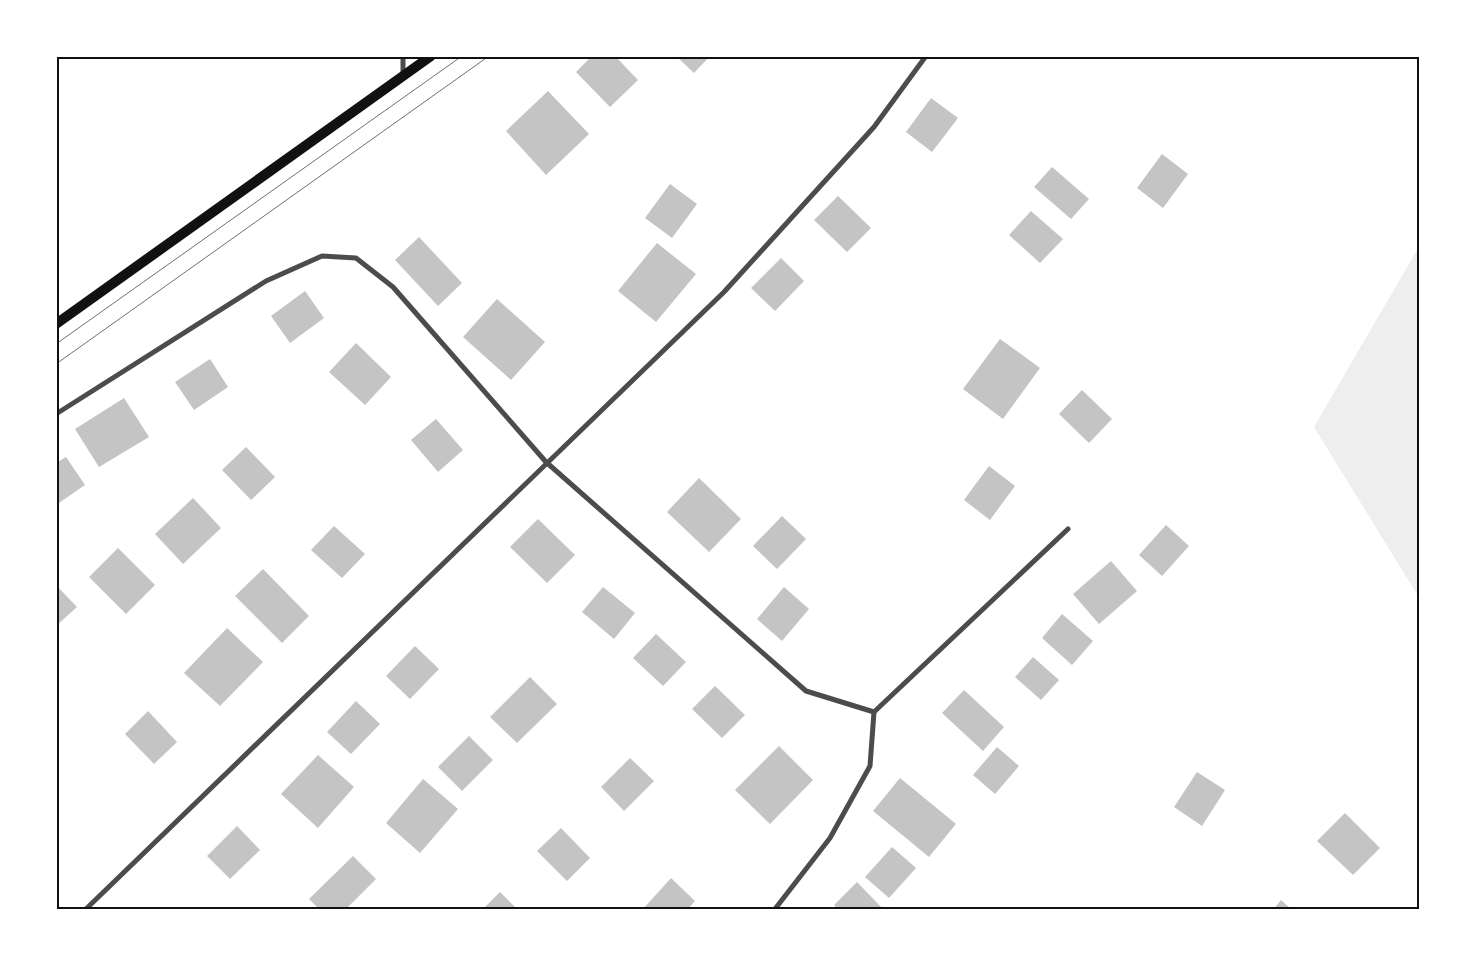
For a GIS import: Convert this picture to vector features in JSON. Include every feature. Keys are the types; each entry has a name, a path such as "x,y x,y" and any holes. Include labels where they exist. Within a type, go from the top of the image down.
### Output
{"main road":[{"path":"56,324 431,56"}],"street":[{"path":"403,56 404,76"},
{"path":"86,909 546,462 724,292 874,127 926,56"},
{"path":"56,414 266,281 322,256 356,258 393,287 546,462 806,691 874,712"},
{"path":"775,909 830,838 870,766 874,712 1068,529"}],"shaded area":[{"path":"1420,245 1420,599 1314,427"}],"building":[{"path":"592,56 615,56 638,80 610,107 576,72"},
{"path":"676,56 710,56 694,73"},
{"path":"548,91 589,134 546,175 506,131"},
{"path":"931,98 958,118 932,152 906,132"},
{"path":"1162,154 1188,174 1163,208 1137,188"},
{"path":"1052,167 1089,199 1071,219 1034,187"},
{"path":"670,184 697,204 672,238 645,218"},
{"path":"838,196 871,228 847,252 814,220"},
{"path":"1031,211 1063,239 1040,263 1009,235"},
{"path":"419,237 462,283 438,306 395,260"},
{"path":"657,243 696,274 656,322 618,291"},
{"path":"781,258 804,281 775,311 751,288"},
{"path":"305,291 324,318 290,343 271,316"},
{"path":"497,299 545,342 511,380 463,337"},
{"path":"1000,339 1040,368 1003,419 963,389"},
{"path":"356,343 391,377 365,405 329,372"},
{"path":"210,359 228,387 194,410 175,382"},
{"path":"1082,390 1112,419 1089,443 1059,414"},
{"path":"124,398 149,437 99,467 75,429"},
{"path":"436,419 463,450 438,472 411,440"},
{"path":"246,447 275,477 251,500 222,470"},
{"path":"66,457 85,485 56,505 56,463"},
{"path":"989,466 1015,486 990,520 964,500"},
{"path":"699,478 741,519 709,552 667,512"},
{"path":"193,498 221,528 183,564 155,534"},
{"path":"782,516 806,539 777,569 753,546"},
{"path":"538,519 575,555 547,583 510,547"},
{"path":"1166,525 1189,546 1162,576 1139,555"},
{"path":"334,526 365,554 342,578 311,550"},
{"path":"118,548 155,585 126,614 89,577"},
{"path":"1111,561 1137,591 1099,624 1073,594"},
{"path":"263,569 309,616 282,643 235,596"},
{"path":"56,585 77,607 56,626"},
{"path":"603,587 635,613 614,639 582,612"},
{"path":"784,587 809,609 782,641 757,619"},
{"path":"1062,614 1093,641 1072,665 1042,638"},
{"path":"227,628 263,662 220,706 184,673"},
{"path":"656,634 686,662 663,686 633,658"},
{"path":"415,646 439,669 410,699 386,676"},
{"path":"1033,657 1059,680 1041,700 1015,677"},
{"path":"530,677 557,704 517,743 490,717"},
{"path":"715,686 745,715 722,738 692,709"},
{"path":"964,690 1004,727 983,751 942,713"},
{"path":"356,701 380,724 351,754 327,732"},
{"path":"148,711 177,742 154,764 125,734"},
{"path":"469,736 493,760 462,791 438,767"},
{"path":"779,746 813,780 770,824 735,790"},
{"path":"997,747 1019,766 995,794 973,775"},
{"path":"318,755 354,787 318,828 281,794"},
{"path":"630,758 654,781 624,811 601,787"},
{"path":"1197,772 1225,790 1202,826 1174,807"},
{"path":"900,778 956,824 929,857 873,811"},
{"path":"423,779 458,809 420,853 386,823"},
{"path":"1345,813 1380,848 1353,875 1317,841"},
{"path":"237,826 260,850 230,879 207,856"},
{"path":"561,828 590,858 567,881 537,851"},
{"path":"892,847 916,868 889,898 865,877"},
{"path":"353,856 376,879 346,909 319,909 309,899"},
{"path":"671,878 695,901 688,909 643,909"},
{"path":"857,882 883,909 838,909 834,905"},
{"path":"500,892 517,909 483,909"},
{"path":"1281,900 1291,909 1274,909"}],"tram line":[{"path":"56,344 462,56"},
{"path":"56,364 489,56"}]}
